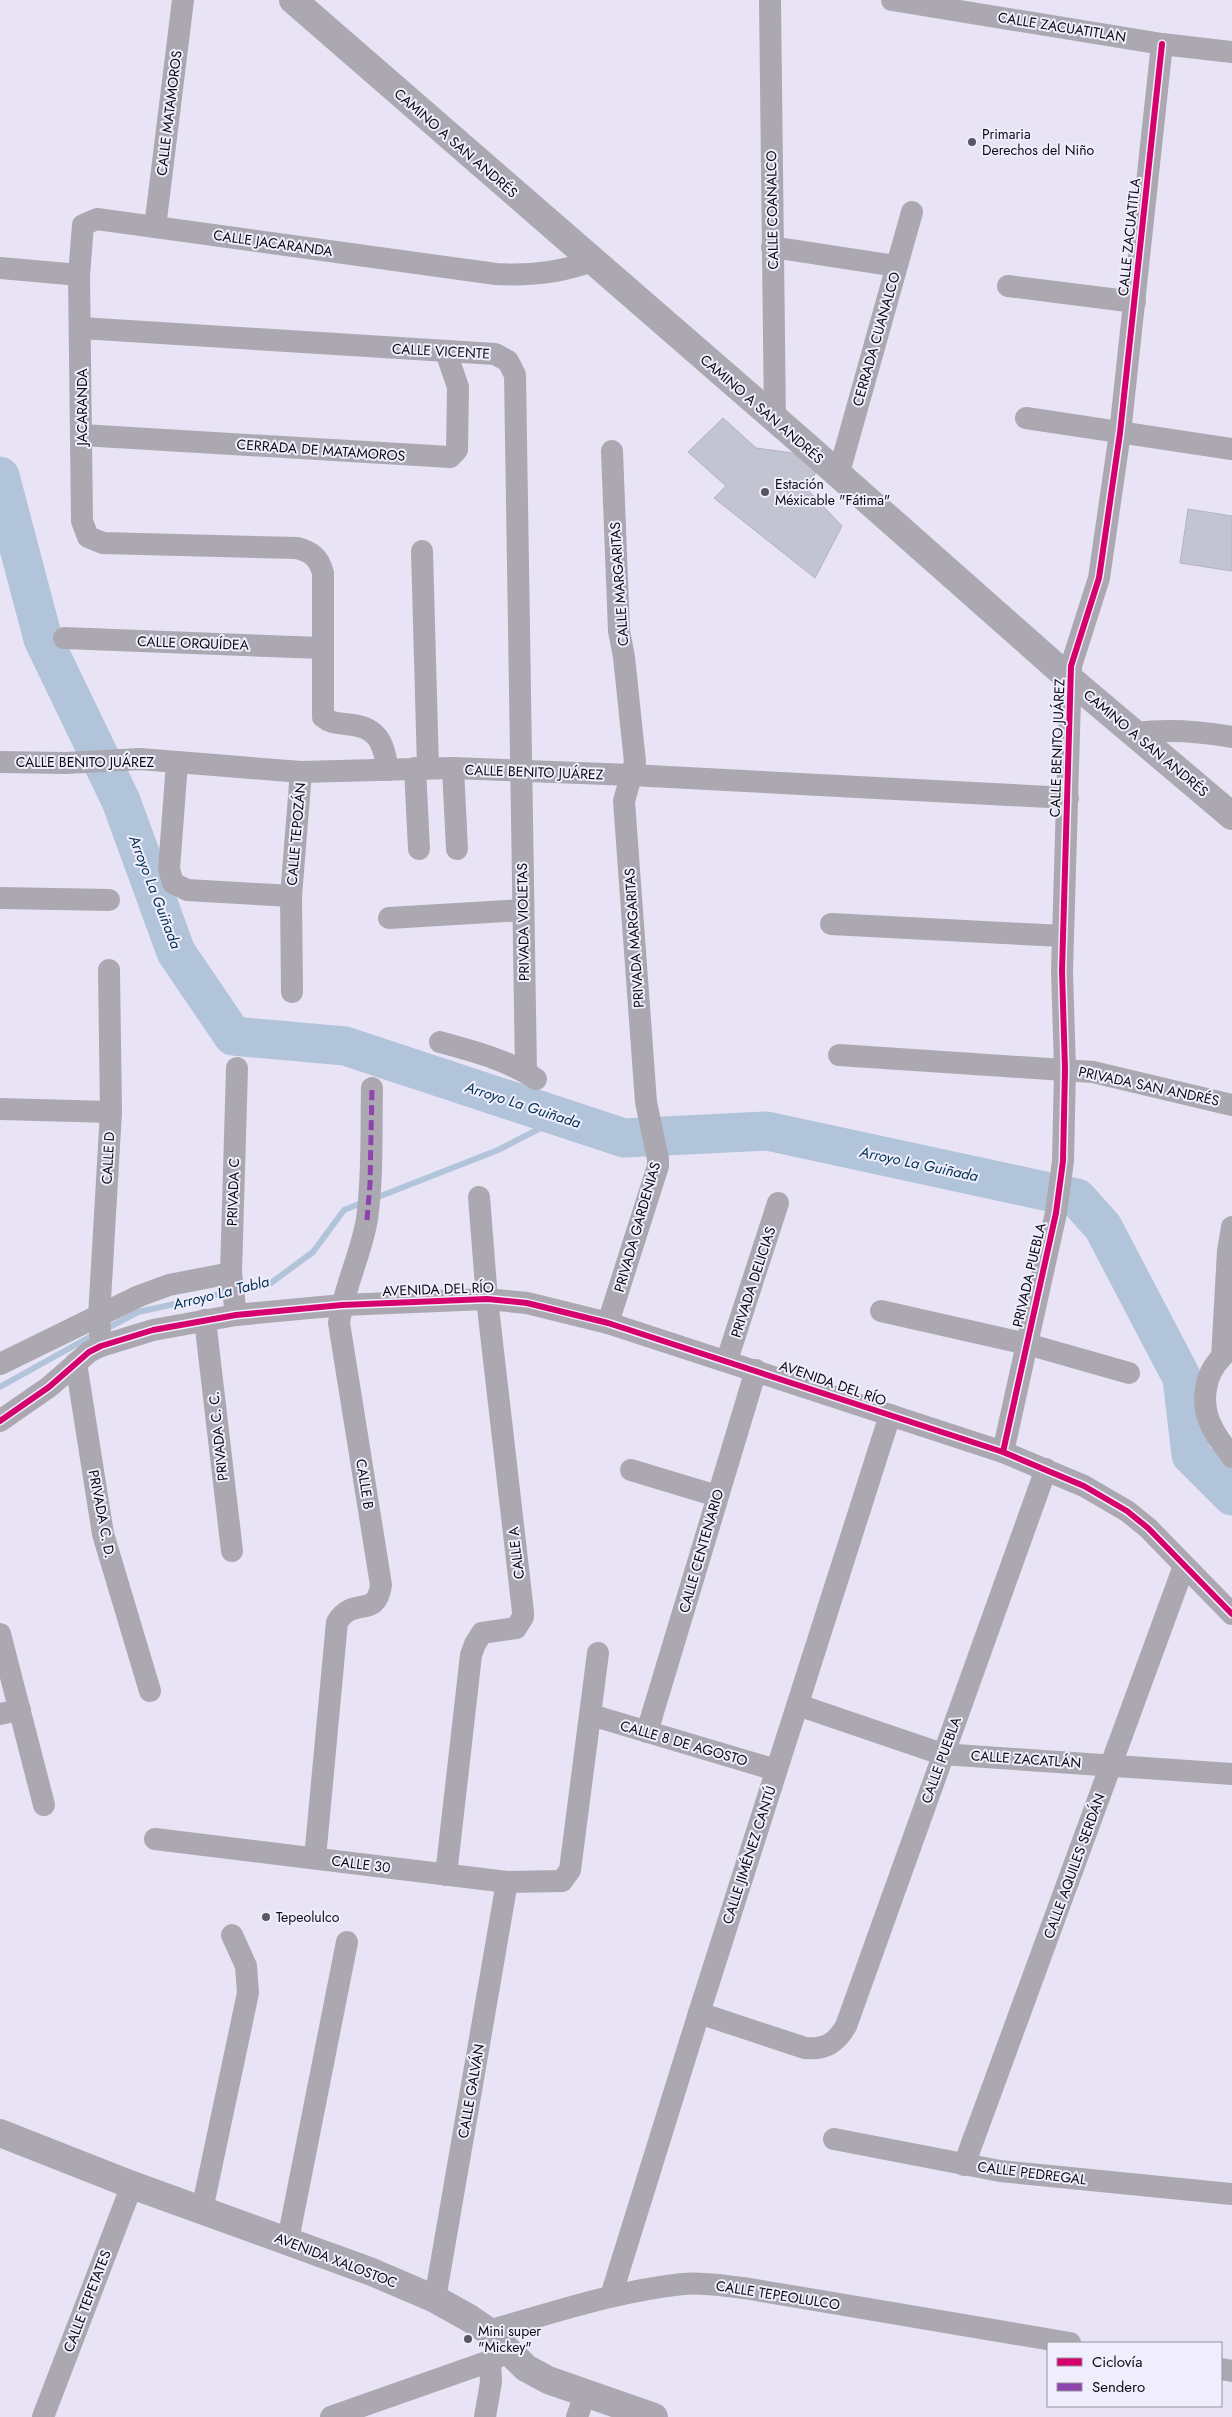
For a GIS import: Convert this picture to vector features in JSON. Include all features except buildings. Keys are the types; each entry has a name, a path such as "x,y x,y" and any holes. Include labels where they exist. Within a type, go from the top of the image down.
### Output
{"main road":[{"name":"CAMINO A SAN ANDRÉS","path":"293,0 1071,680 1232,816"},
{"name":"AVENIDA XALOSTOC","path":"0,2133 132,2185 372,2272 435,2299 488,2331 500,2356 548,2380 581,2406 654,2417"}],"street":[{"name":"CALLE MATAMOROS","path":"155,227 183,0"},
{"name":"CALLE COANALCO","path":"770,0 772,246 776,421"},
{"name":"CALLE ZACUATITLAN","path":"892,0 1162,44 1232,52"},
{"name":"CALLE ZACUATITLA","path":"1120,433 1162,44"},
{"path":"896,266 912,212"},
{"name":"CALLE JACARANDA","path":"79,275 81,230 86,222 97,220 496,274 525,276 556,272 592,261"},
{"name":"CERRADA CUANALCO","path":"772,246 896,266 838,476"},
{"path":"0,268 79,275"},
{"name":"JACARANDA","path":"79,275 82,521 88,537 103,543 297,548 315,556 323,573 322,648"},
{"path":"1008,286 1135,302"},
{"name":"CALLE VICENTE","path":"81,328 502,356 508,361 515,375 521,772"},
{"name":"CERRADA DE MATAMOROS","path":"82,435 450,457 458,450 458,387 446,352"},
{"path":"1026,418 1232,449"},
{"name":"CALLE BENITO JUÁREZ","path":"1062,1178 1065,1069 1062,936 1071,680 1074,653 1099,578 1120,433"},
{"name":"CALLE MARGARITAS","path":"612,451 619,631 624,657 635,762 631,775"},
{"path":"419,848 422,551"},
{"name":"CALLE ORQUÍDEA","path":"64,638 322,648"},
{"path":"322,648 323,718 335,723 362,725 372,731 380,744 388,770"},
{"path":"1134,733 1164,730 1196,730 1232,737"},
{"name":"CALLE BENITO JUÁREZ","path":"0,762 84,762 122,759 301,772 454,768 631,775 1068,798"},
{"path":"177,762 169,869 172,883 187,890 291,896"},
{"path":"454,768 456,849"},
{"name":"CALLE TEPOZÁN","path":"292,992 291,896 301,772"},
{"name":"PRIVADA VIOLETAS","path":"440,1042 478,1053 531,1076 523,910 521,772"},
{"name":"PRIVADA MARGARITAS","path":"631,775 624,800 647,1108"},
{"path":"0,898 109,900"},
{"path":"389,918 523,910"},
{"path":"831,924 1062,936"},
{"name":"CALLE D","path":"100,1331 111,1112 109,970"},
{"name":"PRIVADA SAN ANDRÉS","path":"839,1055 1093,1072 1232,1105"},
{"name":"PRIVADA C","path":"233,1292 237,1068"},
{"name":"CALLE B","path":"315,1858 337,1622 342,1614 349,1610 375,1603 379,1598 381,1585 339,1323 342,1305 355,1267 367,1220 370,1184 372,1088"},
{"name":"PRIVADA GARDENIAS","path":"608,1323 658,1166 657,1152 647,1108"},
{"path":"0,1109 111,1112"},
{"name":"PRIVADA PUEBLA","path":"1062,1178 1056,1213 1026,1344 1129,1373"},
{"name":"CALLE A","path":"446,1875 471,1656 475,1644 482,1633 511,1630 516,1628 523,1617 487,1299 478,1197"},
{"name":"PRIVADA DELICIAS","path":"727,1360 778,1203"},
{"path":"1232,1226 1228,1251 1227,1358 1214,1365 1208,1377 1206,1404 1211,1426 1232,1457"},
{"path":"0,1364 100,1331 118,1305 169,1285 233,1292"},
{"name":"AVENIDA DEL RÍO","path":"0,1421 49,1387 76,1363 100,1331 153,1330 205,1320 233,1292 342,1305 487,1299 527,1303 608,1323 727,1360 1003,1452 1046,1469 1084,1486 1127,1511 1148,1528 1232,1614"},
{"path":"881,1311 1026,1344 1003,1452"},
{"name":"PRIVADA C. C.","path":"205,1320 232,1551"},
{"name":"PRIVADA C. D.","path":"76,1363 103,1534 150,1691"},
{"name":"CALLE CENTENARIO","path":"647,1732 756,1370"},
{"name":"CALLE JIMÉNEZ CANTÚ","path":"612,2296 699,2013 890,1415"},
{"name":"CALLE PUEBLA","path":"699,2013 805,2048 817,2049 829,2045 835,2041 846,2026 942,1754 1046,1469"},
{"path":"631,1470 717,1496"},
{"name":"CALLE AQUILES SERDÁN","path":"964,2165 1184,1566"},
{"path":"0,1634 10,1712 44,1805"},
{"path":"591,1715 592,1687 598,1653"},
{"name":"CALLE ZACATLÁN","path":"798,1705 942,1754 1232,1774"},
{"name":"CALLE 30","path":"155,1839 506,1882 555,1882 566,1878 570,1870 591,1715"},
{"name":"CALLE 8 DE AGOSTO","path":"591,1715 776,1770"},
{"name":"CALLE GALVÁN","path":"435,2299 506,1882"},
{"path":"202,2210 248,1993 246,1966 232,1935"},
{"path":"288,2240 347,1942"},
{"name":"CALLE PEDREGAL","path":"834,2139 1000,2171 1232,2194"},
{"name":"CALLE TEPETATES","path":"43,2417 132,2185"},
{"name":"CALLE TEPEOLULCO","path":"488,2331 612,2296 684,2284 703,2284 744,2288 1064,2342"},
{"path":"331,2417 500,2356"},
{"path":"485,2417 490,2382 500,2356"}],"waterway":[{"name":"Arroyo La Guiñada","path":"0,476 43,639 121,801 176,952 233,1036 345,1046 624,1138 767,1131 1077,1198 1103,1227 1182,1378 1191,1455 1232,1496"},
{"name":"Arroyo La Tabla","path":"373,1199 498,1150 562,1117"},
{"name":"Arroyo La Tabla","path":"104,1330 138,1312 271,1283 313,1252 344,1210 364,1202"},
{"name":"Arroyo La Tabla","path":"0,1387 95,1334"}],"marked path":[{"path":"367,1220 370,1184 372,1088"}],"cycle path":[{"path":"1003,1452 1056,1213 1063,1161 1065,1069 1062,971 1071,666 1099,578 1120,433 1162,44"},
{"path":"0,1421 49,1387 89,1352 101,1346 153,1330 236,1315 342,1305 487,1299 527,1303 608,1323 1003,1452 1084,1486 1127,1511 1148,1528 1232,1614"}],"place":[{"name":"Primaria Derechos del Niño","path":"972,142"},
{"name":"Estación Méxicable \"Fátima\"","path":"765,492"},
{"name":"Tepeolulco","path":"266,1917"},
{"name":"Mini super \"Mickey\"","path":"468,2339"}]}
